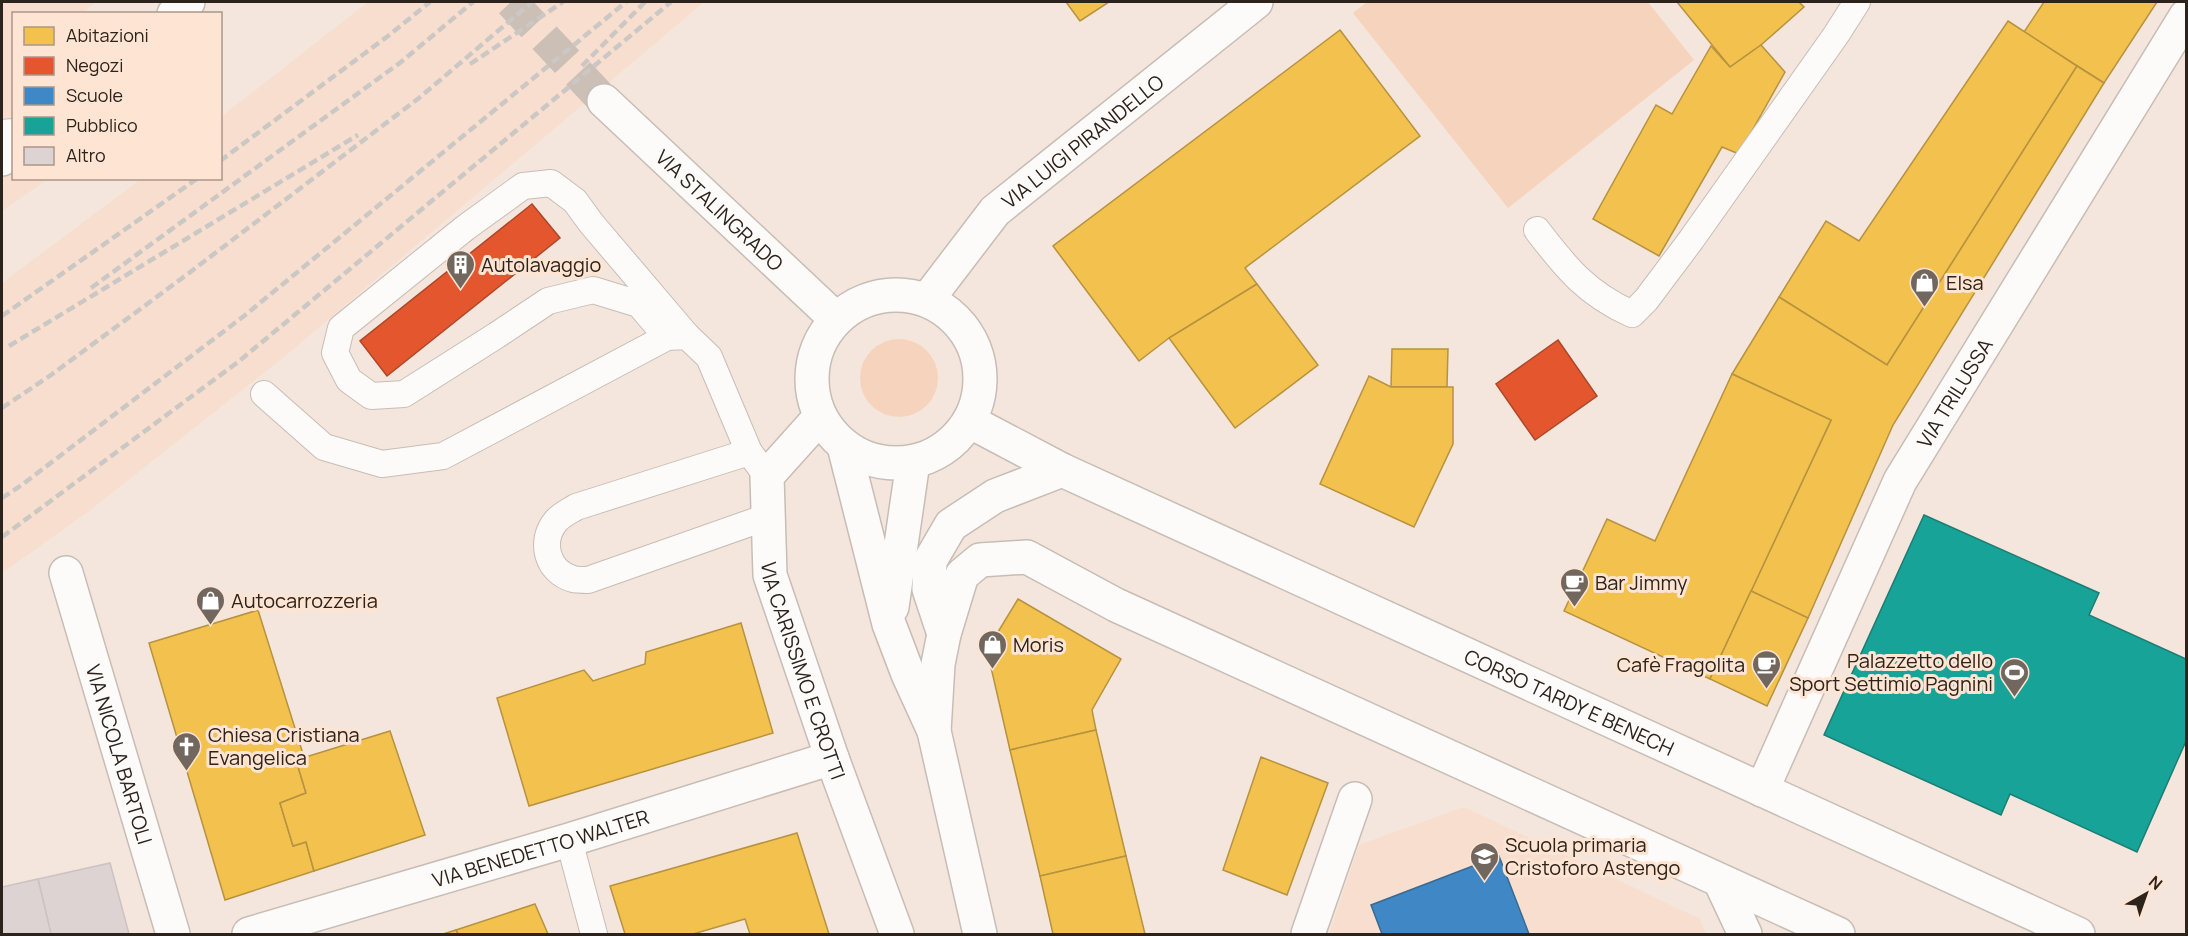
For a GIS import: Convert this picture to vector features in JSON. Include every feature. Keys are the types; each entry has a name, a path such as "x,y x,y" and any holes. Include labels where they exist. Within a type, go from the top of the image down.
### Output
{"street":[{"path":"176,12 188,2"},
{"name":"VIA LUIGI PIRANDELLO","path":"927,300 995,211 1256,2"},
{"name":"VIA TRILUSSA","path":"1762,790 1900,481 2187,16"},
{"name":"VIA STALINGRADO","path":"604,101 836,319"},
{"path":"879,296 911,296 927,300 957,320 976,351 981,387 976,405 959,435 946,447 913,462 877,461 844,446 820,417 811,382 812,365 817,348 825,332 836,319 856,304 879,296"},
{"path":"758,464 820,417"},
{"name":"CORSO TARDY E BENECH","path":"969,421 1062,470 2078,934"},
{"path":"844,446 889,624 908,674 934,731 980,934"},
{"path":"889,624 913,462"},
{"name":"VIA CARISSIMO E CROTTI","path":"758,464 767,517 770,575 832,758 897,934"},
{"path":"944,634 929,589 930,561 951,525 995,496 1062,470"},
{"path":"934,731 938,664 944,634 962,574 980,560 1027,557 1116,605 1838,934"},
{"name":"VIA NICOLA BARTOLI","path":"66,573 173,934"},
{"name":"VIA BENEDETTO WALTER","path":"249,934 569,840 832,758"},
{"path":"1308,934 1355,799"},
{"path":"1722,883 1745,934"}],"lane":[{"path":"1537,230 1568,270 1607,303 1632,314 1646,300 1691,240 1857,2"},
{"path":"677,337 575,201 551,183 523,186 465,228 341,328 335,353 349,380 371,396 404,394 548,301 593,290 639,304 677,337 709,357 758,464 576,507 556,520 547,538 546,554 558,570 572,579 588,580 767,517"},
{"path":"264,394 324,447 382,464 443,456 677,337"},
{"path":"569,840 594,934"}],"shaded area":[{"path":"2,2 95,2 84,12 12,12 12,180 47,180 2,211"},
{"path":"368,2 704,2 284,357 89,511 2,573 2,283 140,180 222,180 222,116"},
{"path":"1367,2 1648,2 1694,60 1508,208 1353,13"},
{"path":"899,339 914,342 931,356 938,378 935,393 921,410 899,417 884,414 867,400 860,378 863,363 877,346"},
{"name":"Scuola primaria Cristoforo Astengo","path":"1464,807 1700,919 1706,934 1329,934 1359,845"}],"building: Abitazioni":[{"path":"1066,2 1109,2 1080,21"},
{"path":"1677,2 1799,2 1804,7 1761,45 1730,67"},
{"path":"2044,2 2157,2 2104,83 2024,32"},
{"path":"2008,21 2077,66 1887,365 1779,297 1826,221 1859,241"},
{"path":"1340,30 1420,136 1245,268 1257,284 1169,338 1139,361 1053,246"},
{"path":"1761,45 1785,72 1739,154 1722,147 1659,256 1593,219 1656,105 1672,114 1711,46 1730,67"},
{"path":"2077,66 2104,83 1893,425 1808,618 1751,591 1831,420 1732,374 1779,297 1887,365"},
{"path":"1257,284 1318,365 1235,428 1169,338"},
{"path":"1392,349 1448,349 1447,387 1391,387"},
{"path":"1732,374 1831,420 1710,679 1564,611 1607,519 1655,541"},
{"path":"1369,376 1391,387 1453,387 1453,444 1414,527 1320,484"},
{"path":"1751,591 1808,618 1767,706 1710,679"},
{"path":"1018,599 1121,659 1092,710 1096,730 1010,750 987,650"},
{"path":"258,610 304,757 296,760 306,793 280,803 293,846 306,842 314,871 225,900 149,643"},
{"path":"741,623 773,733 529,806 497,698 584,670 593,681 645,664 646,652"},
{"path":"1096,730 1126,856 1040,876 1010,750"},
{"path":"390,731 425,835 314,871 306,842 293,846 280,803 306,793 296,760"},
{"path":"1261,757 1328,783 1287,895 1223,870"},
{"path":"797,833 829,934 750,934 745,919 693,934 625,934 610,886"},
{"path":"1126,856 1145,934 1053,934 1040,876"},
{"path":"535,904 548,934 458,934 456,930"},
{"path":"456,930 458,934 443,934"}],"building: Negozi":[{"name":"Autolavaggio","path":"532,204 560,238 387,376 360,341"},
{"path":"1558,340 1597,396 1535,440 1496,384"}],"building: Scuole":[{"path":"1499,856 1529,934 1382,934 1371,905"}],"building: Pubblico":[{"name":"Palazzetto dello Sport Settimio Pagnini","path":"1924,515 2099,593 2089,615 2186,659 2186,741 2137,852 2010,794 2001,815 1824,735"}],"building: Altro":[{"path":"110,863 129,934 51,934 38,879"},
{"path":"38,879 51,934 2,934 2,887"}],"tunnel":[{"path":"511,2 604,101"}],"railway":[{"path":"222,160 430,2"},
{"path":"91,288 401,62 473,2"},
{"path":"2,408 51,375 185,276 419,98 532,2"},
{"path":"470,64 563,2"},
{"path":"2,498 244,316 626,2"},
{"path":"582,66 645,2"},
{"path":"2,537 238,362 671,2"},
{"path":"9,346 358,135"},
{"path":"2,316 195,180"}],"place":[{"name":"Autolavaggio","path":"460,290"},
{"name":"Elsa","path":"1925,308"},
{"name":"Bar Jimmy","path":"1574,608"},
{"name":"Autocarrozzeria","path":"210,626"},
{"name":"Moris","path":"992,670"},
{"name":"Cafè Fragolita","path":"1766,690"},
{"name":"Palazzetto dello Sport Settimio Pagnini","path":"2014,698"},
{"name":"Chiesa Cristiana Evangelica","path":"187,772"},
{"name":"Scuola primaria Cristoforo Astengo","path":"1484,882"}]}
